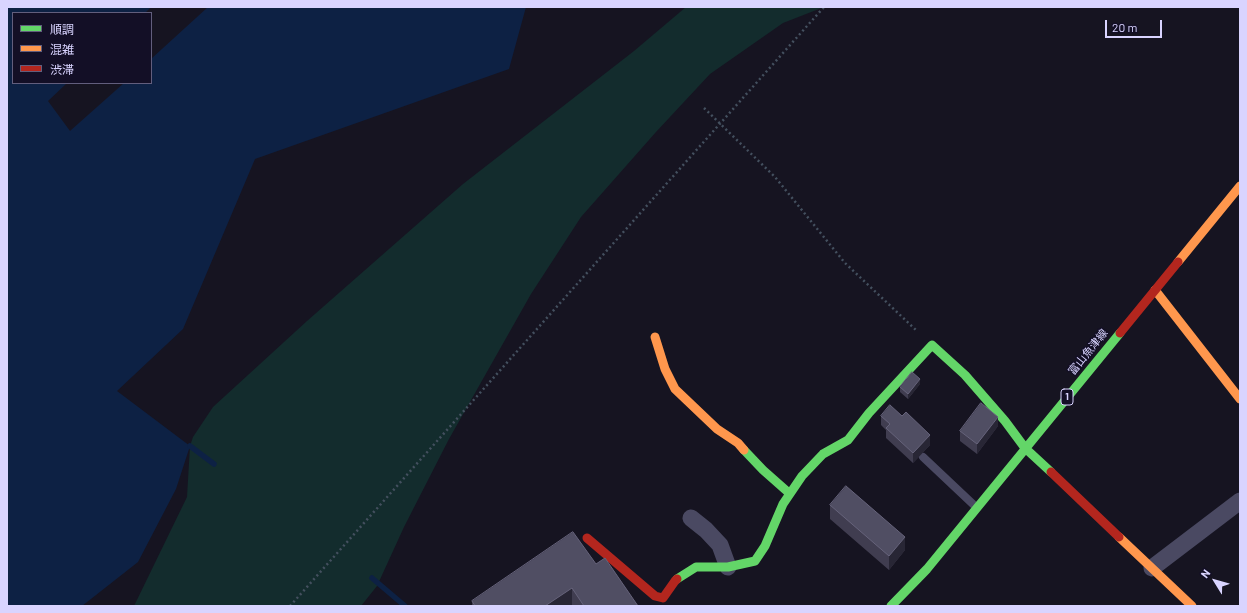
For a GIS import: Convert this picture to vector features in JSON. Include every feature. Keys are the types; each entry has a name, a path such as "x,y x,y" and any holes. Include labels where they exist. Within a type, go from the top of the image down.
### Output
{"street":[{"name":"富山魚津線","path":"891,606 927,569 1240,186"},
{"path":"1155,290 1240,399"},
{"path":"655,337 665,369 675,389 717,429 738,443 789,493"},
{"path":"587,538 655,596 663,598 675,581 696,567 728,567 755,560 765,546 789,493 802,476 823,454 848,440 869,413 932,345 965,375 1005,421 1025,448 1192,606"},
{"path":"1152,568 1240,501"},
{"path":"691,518 706,530 720,545 728,567"}],"lane":[{"path":"923,457 977,508"}],"path":[{"path":"290,606 824,7"},
{"path":"704,108 775,177 844,263 932,345"}],"green space":[{"path":"686,7 824,7 783,23 710,74 656,132 581,217 531,294 449,439 404,527 377,586 361,606 134,606 187,497 190,446 193,437 213,407 307,321 463,184 634,51"}],"water":[{"path":"7,7 526,7 509,69 255,159 183,329 117,391 190,446 176,489 138,562 82,606 7,606"}],"pier":[{"path":"151,7 208,7 152,58 152,12 146,12"},
{"path":"66,84 123,84 70,131 48,101"}],"building":[{"path":"912,372 920,379 908,394 900,387"},
{"path":"981,403 998,417 977,444 960,431"},
{"path":"890,405 902,416 906,412 930,435 913,453 886,428 890,424 881,416"},
{"path":"846,486 905,537 889,556 830,505"},
{"path":"573,532 596,564 605,558 638,606 584,606 572,588 545,606 475,606 472,601"}],"waterway":[{"path":"190,446 214,464"},
{"path":"372,578 405,606"}],"traffic: fast":[{"path":"891,606 927,569 1120,333"},
{"path":"677,579 696,567 728,567 755,561 765,546 783,504 802,476 823,454 848,440 869,413 932,345 965,375 1005,421 1025,448 1051,472"},
{"path":"744,450 763,470 789,493"}],"traffic: slow":[{"path":"1178,262 1240,186"},
{"path":"1155,290 1240,399"},
{"path":"655,337 665,369 675,389 717,429 738,443 744,450"},
{"path":"1119,537 1192,606"}],"traffic: jam":[{"path":"1120,333 1178,262"},
{"path":"1051,472 1119,537"},
{"path":"587,538 655,596 663,598 677,579"}]}
